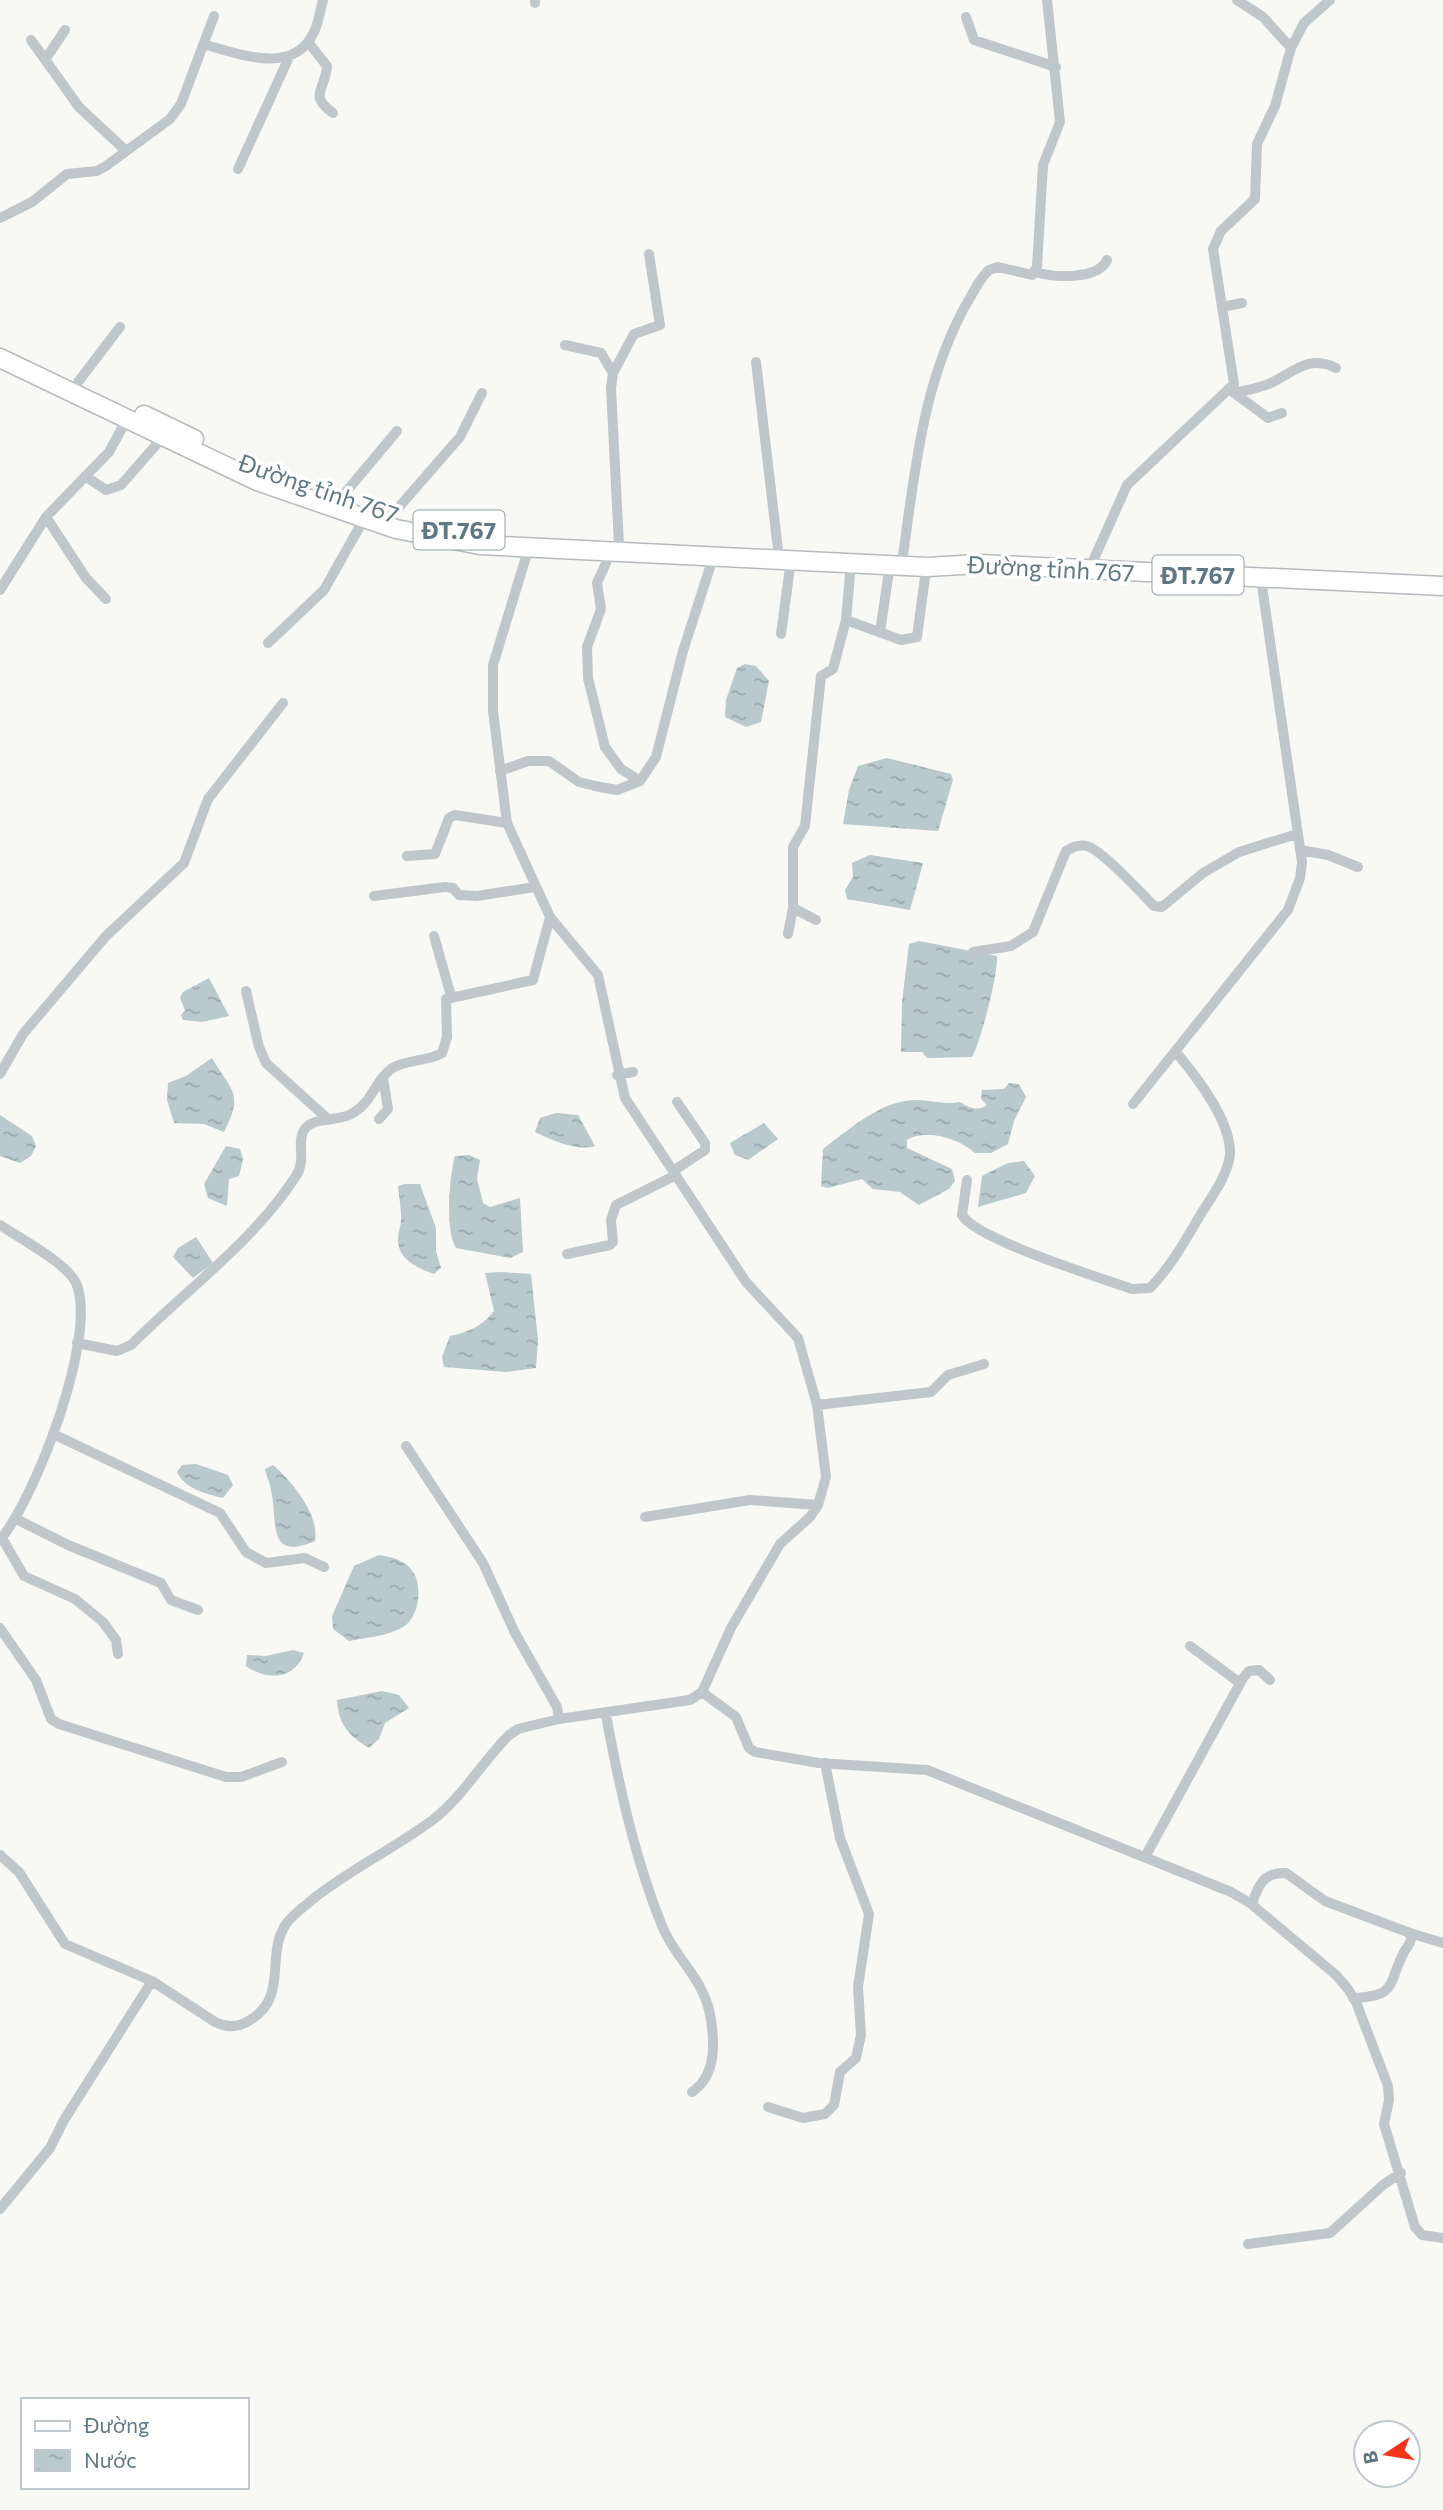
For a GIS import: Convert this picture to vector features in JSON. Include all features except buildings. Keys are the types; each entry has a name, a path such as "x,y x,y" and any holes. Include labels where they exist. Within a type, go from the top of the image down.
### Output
{"main road":[{"name":"Đường tỉnh 767","path":"0,347 78,382 246,465 392,515 530,544"},
{"name":"Đường tỉnh 767","path":"0,358 257,481 364,519 480,545 530,544 1443,586"},
{"name":"Đường tỉnh 767","path":"614,549 713,558 785,555 851,563 896,560"}],"street":[{"path":"206,45 263,60 290,55 309,41 315,31 323,0"},
{"path":"1035,272 1043,165 1060,122 1047,0"},
{"path":"1237,0 1264,18 1291,48"},
{"path":"1089,570 1127,485 1232,391 1236,379 1213,249 1221,232 1255,199 1257,144 1275,106 1291,48 1304,23 1330,0"},
{"path":"0,218 32,202 57,179 67,174 97,171 170,119 181,104 206,45 214,16"},
{"path":"966,17 974,40 1056,67"},
{"path":"45,60 65,30"},
{"path":"31,40 79,107 125,150"},
{"path":"309,41 327,66 318,98 333,113"},
{"path":"238,169 290,55"},
{"path":"612,373 634,334 660,325 649,254"},
{"path":"880,632 934,381 961,312 989,270 998,267 1027,275 1035,272 1050,276 1098,270 1107,260"},
{"path":"1222,307 1242,303"},
{"path":"78,382 120,327"},
{"path":"565,345 601,353 612,373 614,549 597,583 601,609 587,647 588,678 597,723 611,759 640,781"},
{"path":"755,362 785,555 781,634"},
{"path":"1232,391 1272,383 1308,363 1327,364 1336,368"},
{"path":"1232,391 1268,418 1282,413"},
{"path":"392,515 460,437 482,393"},
{"path":"0,590 46,517 109,452 127,419"},
{"path":"340,499 397,431"},
{"path":"85,476 106,491 121,485 163,437"},
{"path":"46,517 86,578 106,599"},
{"path":"268,643 324,590 364,519"},
{"path":"0,1855 19,1872 65,1944 152,1981 226,2027 250,2021 267,2005 275,1990 281,1936 293,1915 339,1879 432,1820 453,1802 509,1735 559,1719 606,1715 690,1700 702,1692 731,1628 780,1544 810,1517 818,1505 826,1477 817,1405 798,1338 746,1282 635,1116 617,1075 598,975 550,918 507,823 493,711 494,664 530,544"},
{"path":"500,771 528,761 549,761 579,782 595,786 618,790 640,781 656,757 683,651 713,558"},
{"path":"788,934 793,908 793,847 805,827 821,676 833,669 846,620 851,563"},
{"path":"846,620 901,640 916,637 927,563"},
{"path":"1133,1104 1288,910 1300,878 1300,850 1261,579"},
{"path":"0,1074 23,1034 106,936 184,863 208,799 283,703"},
{"path":"407,856 435,854 449,818 455,815 507,823"},
{"path":"974,952 1011,946 1033,932 1066,851 1075,846 1087,846 1099,852 1154,906 1162,908 1203,873 1239,852 1297,834"},
{"path":"1300,850 1328,855 1358,867"},
{"path":"373,896 445,887 453,888 459,895 477,896 535,887"},
{"path":"793,908 816,920"},
{"path":"77,1343 117,1351 131,1345 266,1216 298,1173 303,1157 301,1141 304,1130 313,1123 346,1116 362,1108 390,1070 442,1053 447,1037 444,1005 451,996 524,985 533,980 550,918"},
{"path":"433,936 451,996"},
{"path":"246,991 259,1047 266,1063 329,1120"},
{"path":"967,1180 962,1214 969,1222 1021,1248 1132,1289 1150,1288 1170,1267 1221,1180 1230,1155 1205,1087 1175,1051"},
{"path":"617,1075 633,1072"},
{"path":"379,1119 388,1109 383,1078"},
{"path":"567,1254 610,1245 613,1242 611,1220 617,1205 674,1173 705,1150 705,1143 677,1102"},
{"path":"0,1225 72,1277 81,1312 69,1384 53,1434 16,1518 1,1539 24,1576 75,1599 103,1622 116,1640 118,1654"},
{"path":"817,1405 931,1392 948,1375 984,1364"},
{"path":"53,1434 219,1513 240,1546 262,1561 275,1563 306,1558 324,1567"},
{"path":"406,1446 483,1563 515,1633 557,1707 559,1719"},
{"path":"645,1517 750,1500 818,1505"},
{"path":"16,1518 68,1545 161,1583 171,1600 198,1610"},
{"path":"0,1628 36,1680 51,1718 59,1724 226,1777 242,1777 282,1762"},
{"path":"1190,1646 1240,1683"},
{"path":"1145,1857 1246,1674 1255,1670 1270,1680"},
{"path":"702,1692 736,1717 749,1748 765,1756 927,1770 1145,1857 1252,1904 1336,1975 1353,1998 1388,2086 1389,2100 1384,2124 1401,2173 1415,2227 1422,2235 1443,2238"},
{"path":"606,1715 645,1881 673,1950 693,1971 707,2000 712,2064 701,2086 692,2092"},
{"path":"768,2107 803,2118 825,2115 834,2105 840,2072 856,2058 861,2035 857,2003 869,1914 840,1838 825,1763"},
{"path":"1252,1904 1262,1880 1269,1875 1286,1872 1325,1901 1443,1943"},
{"path":"1353,1998 1377,1996 1388,1990 1411,1942 1410,1933"},
{"path":"0,2209 50,2148 64,2120 152,1981"},
{"path":"1248,2244 1330,2233 1383,2185 1401,2173"}],"water":[{"path":"745,664 756,666 769,681 761,722 746,727 725,717 726,700 737,668"},
{"path":"887,758 951,774 953,780 938,831 843,824 849,790 858,766"},
{"path":"870,855 923,863 910,910 847,899 845,890 853,877 852,863"},
{"path":"919,941 997,956 988,1008 972,1057 927,1058 922,1052 901,1052 902,1002 909,944"},
{"path":"209,978 229,1016 202,1022 183,1020 181,1015 185,1010 180,998 183,992"},
{"path":"212,1058 233,1093 233,1109 224,1132 204,1124 174,1123 167,1100 168,1083 186,1076"},
{"path":"1009,1083 1019,1084 1026,1097 1014,1121 1008,1144 991,1153 975,1153 960,1143 933,1135 907,1140 907,1148 952,1169 955,1181 949,1189 919,1205 900,1192 873,1189 862,1179 828,1188 821,1186 823,1149 872,1114 894,1104 912,1100 960,1102 977,1109 987,1105 981,1099 982,1090 1004,1089"},
{"path":"556,1113 578,1115 595,1146 573,1146 535,1132 540,1118"},
{"path":"0,1115 32,1136 36,1146 31,1156 20,1163 0,1156"},
{"path":"764,1123 778,1139 748,1160 735,1155 730,1143"},
{"path":"226,1146 240,1149 243,1159 239,1176 229,1179 227,1206 208,1198 204,1184"},
{"path":"469,1155 480,1160 477,1179 483,1203 490,1207 520,1198 523,1252 510,1258 456,1248 449,1217 451,1177 455,1156"},
{"path":"1024,1161 1035,1176 1026,1193 978,1207 982,1176 1008,1163"},
{"path":"420,1184 436,1228 436,1251 441,1268 434,1274 411,1263 401,1252 398,1237 401,1218 398,1186"},
{"path":"196,1237 213,1263 193,1278 173,1257 178,1248"},
{"path":"485,1273 531,1274 538,1340 536,1368 506,1372 444,1367 442,1357 450,1336 475,1328 494,1311"},
{"path":"196,1464 228,1475 233,1485 223,1498 197,1490 185,1483 177,1472 182,1465"},
{"path":"273,1465 296,1489 309,1509 315,1541 288,1546 281,1542 277,1535 271,1490 265,1469"},
{"path":"379,1555 402,1562 413,1572 418,1585 416,1609 408,1623 397,1630 349,1641 333,1629 332,1616 354,1566"},
{"path":"293,1650 304,1653 300,1662 287,1673 271,1676 246,1666 247,1655 266,1656"},
{"path":"382,1691 399,1695 409,1708 385,1723 379,1739 369,1748 356,1739 342,1723 337,1700"}]}
